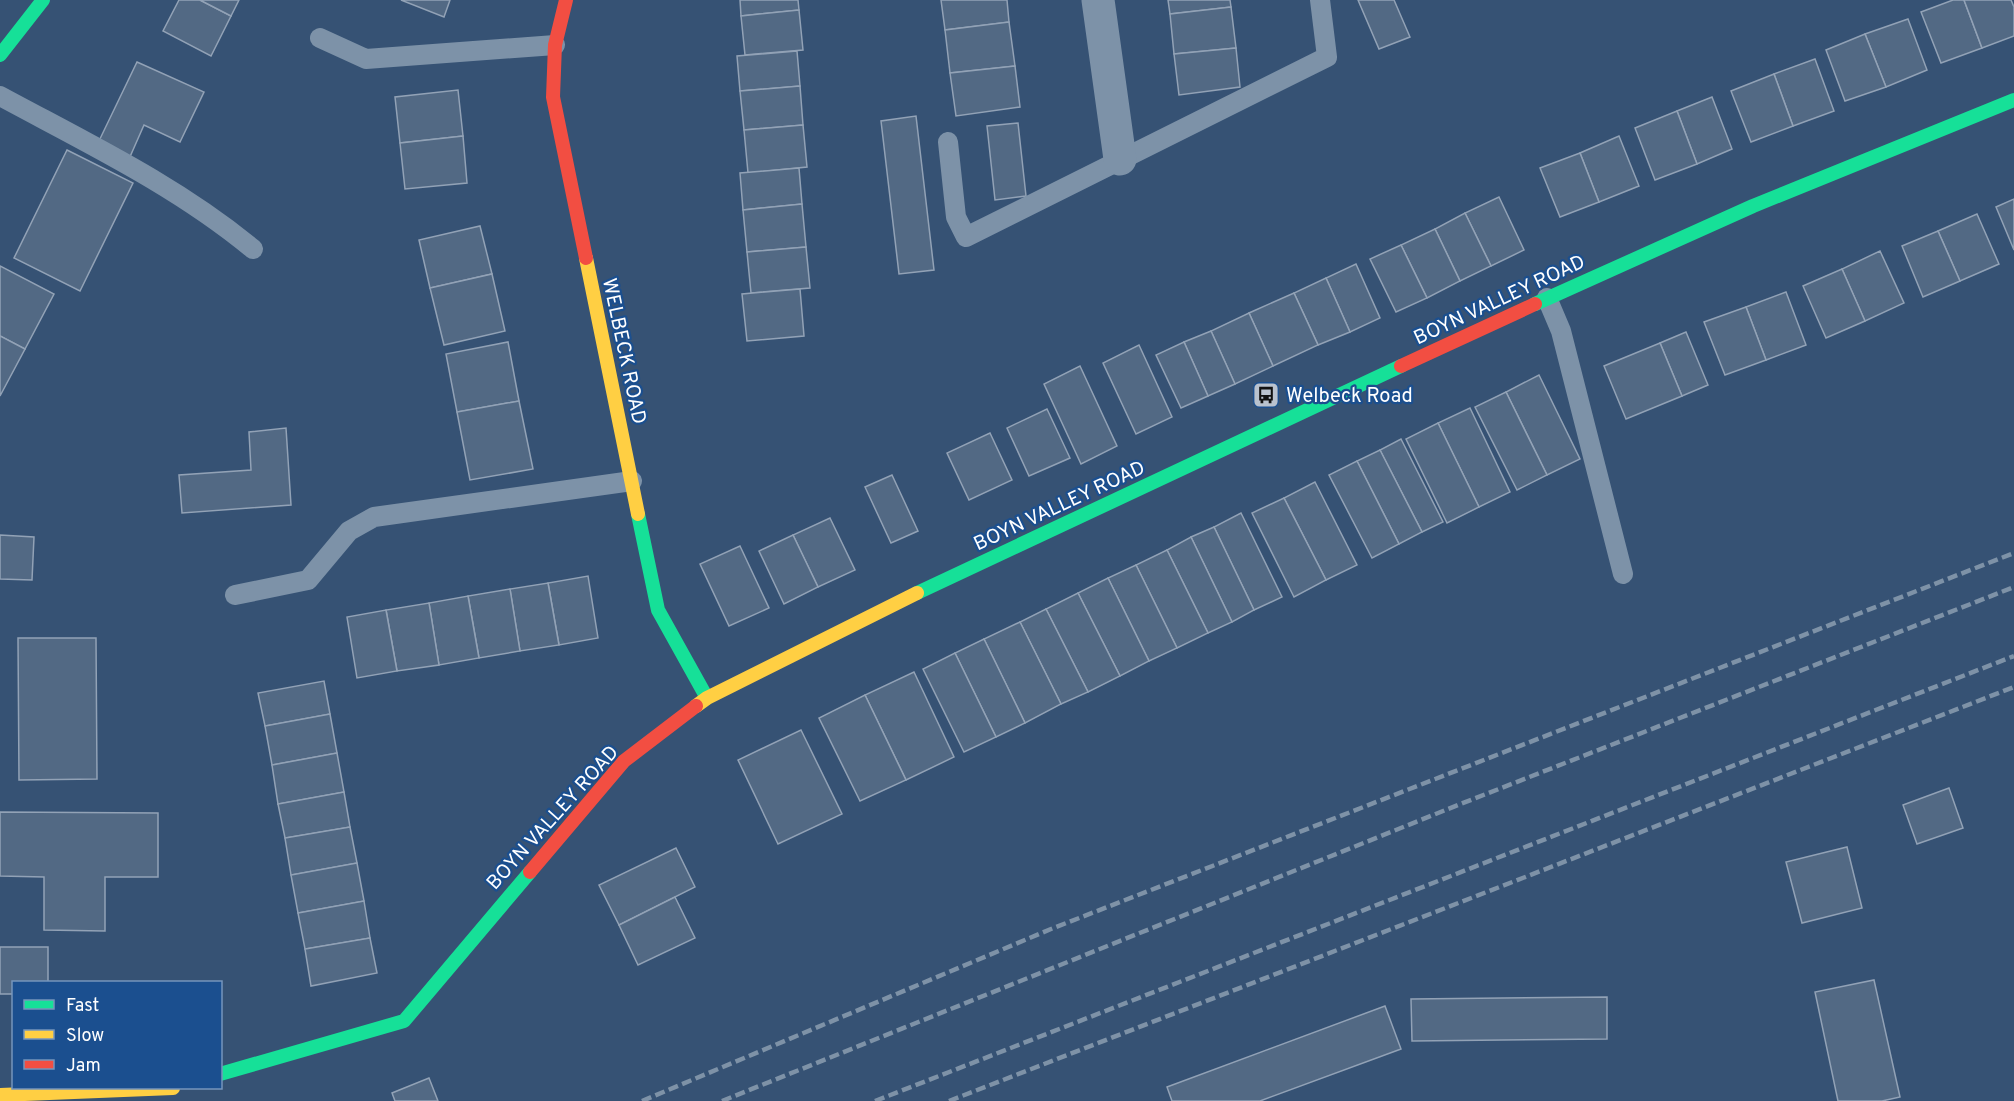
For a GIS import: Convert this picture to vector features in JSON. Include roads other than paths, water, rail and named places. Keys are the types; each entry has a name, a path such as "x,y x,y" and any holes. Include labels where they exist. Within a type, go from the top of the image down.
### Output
{"street":[{"path":"0,55 43,0"},
{"name":"WELBECK ROAD","path":"566,0 555,45 553,96 658,610 707,698"},
{"path":"1098,0 1120,159"},
{"name":"BOYN VALLEY ROAD","path":"222,1073 404,1021 624,761 707,698 882,609 1547,297 1753,206 2014,100"},
{"path":"0,1095 148,1089"}],"lane":[{"path":"948,142 956,217 966,237 1327,57 1320,0"},
{"path":"320,38 366,59 555,45"},
{"path":"0,96 162,184 214,216 253,249"},
{"path":"1547,297 1561,331 1623,574"},
{"path":"235,595 308,580 349,531 374,517 632,481"}],"railway":[{"path":"642,1101 1051,929 2014,553"},
{"path":"722,1101 1458,805 2014,587"},
{"path":"875,1101 2014,656"},
{"path":"949,1101 2014,687"}],"place":[{"name":"Welbeck Road","path":"1266,395"}]}
